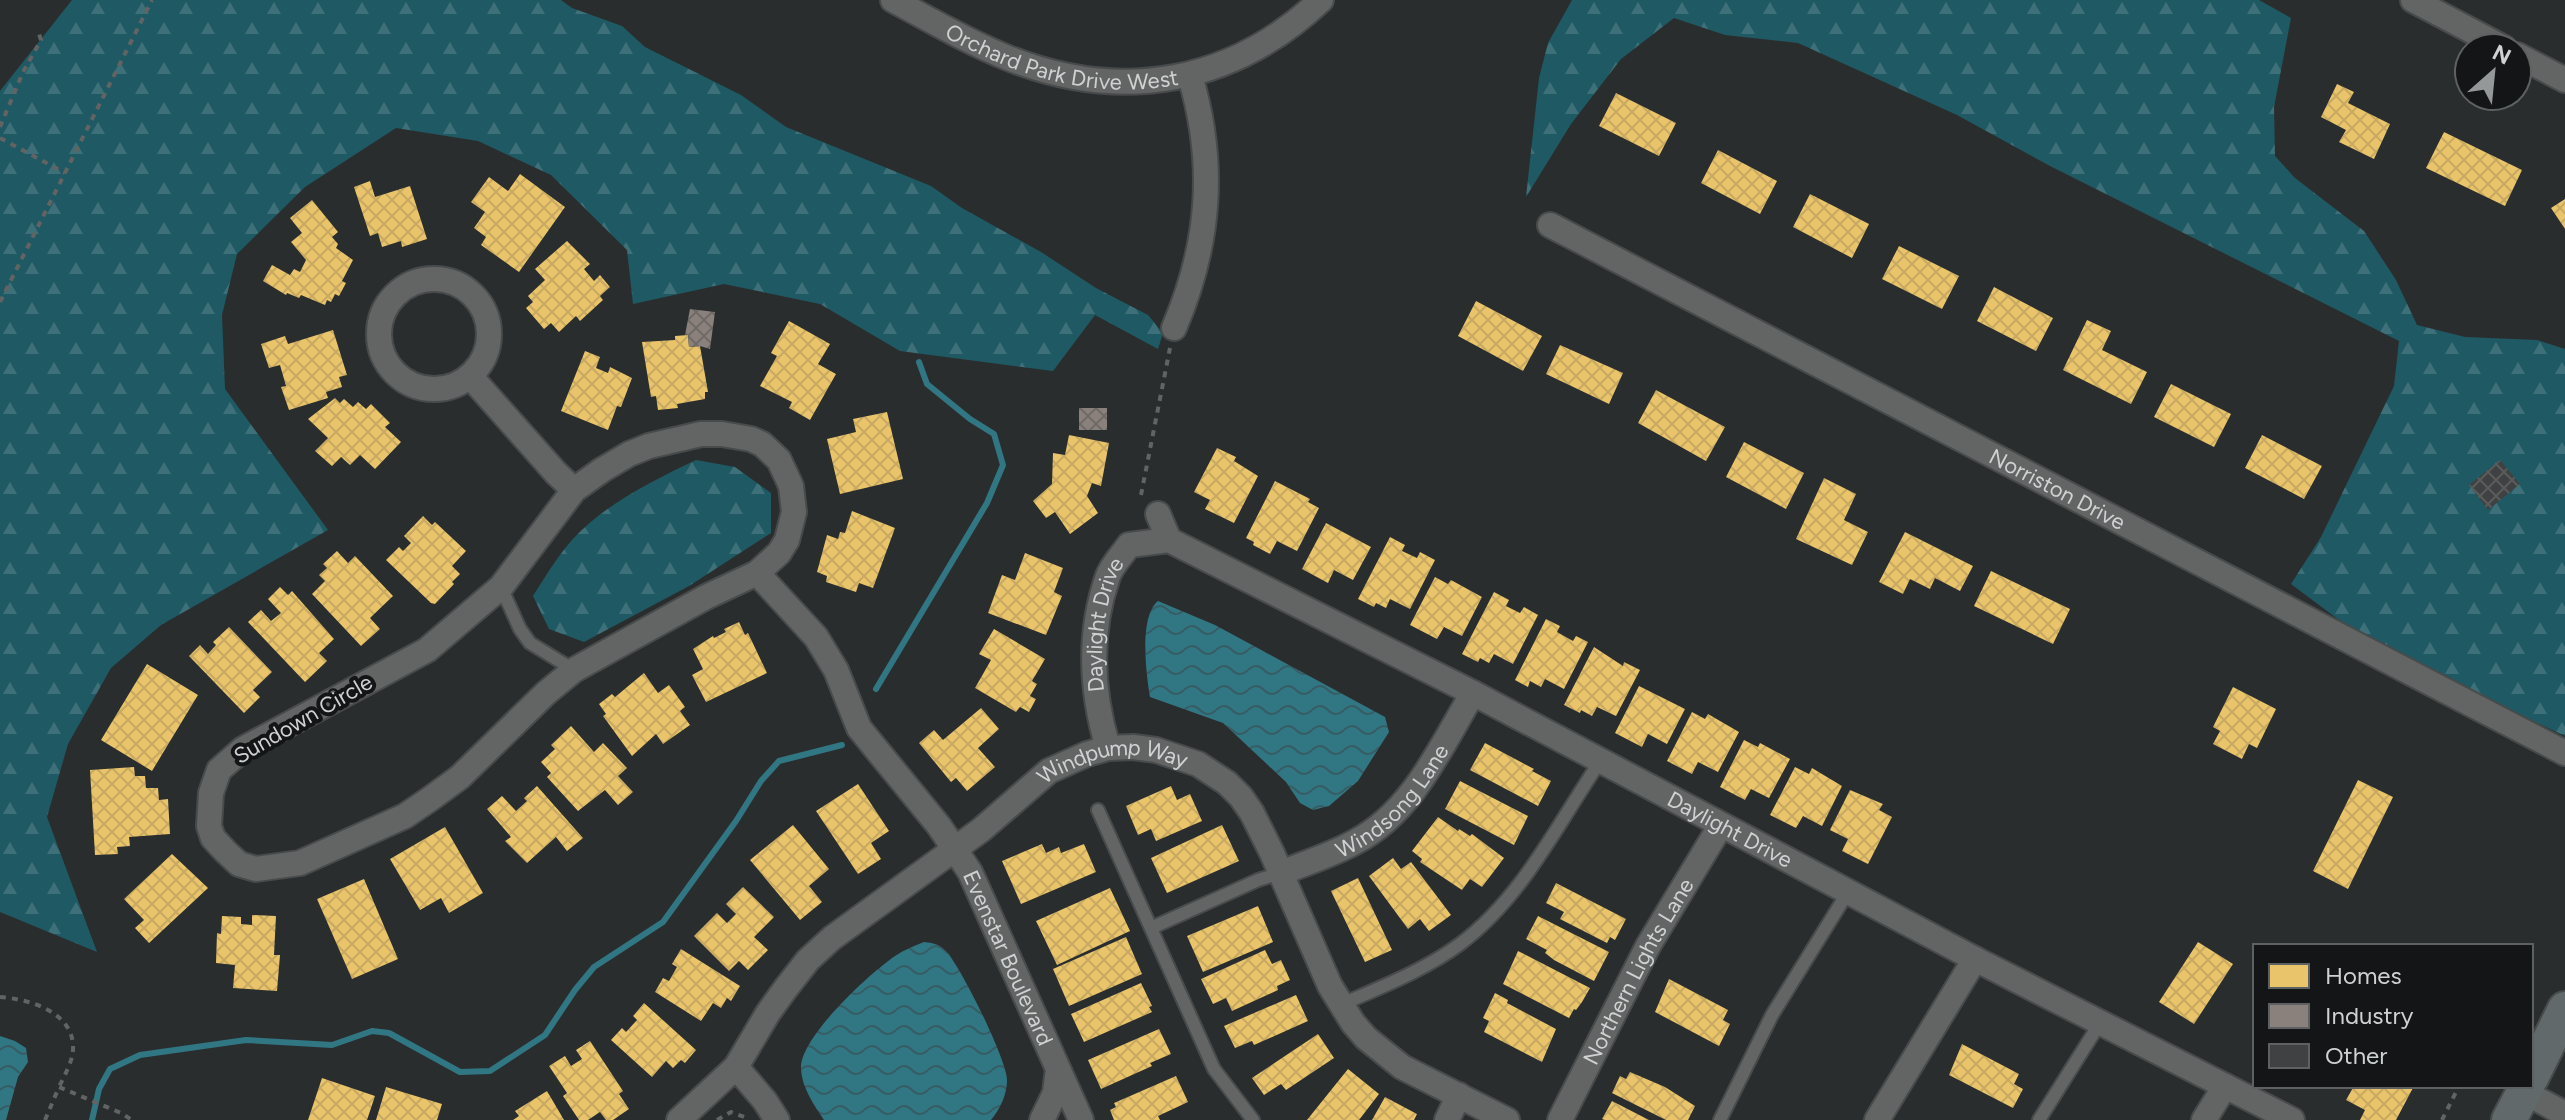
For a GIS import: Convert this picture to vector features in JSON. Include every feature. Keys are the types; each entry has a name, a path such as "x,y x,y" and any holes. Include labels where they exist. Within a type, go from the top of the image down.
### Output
{"main road":[{"path":"2533,1074 2565,1009"}],"street":[{"name":"Orchard Park Drive West","path":"893,0 989,50 1054,72 1102,81 1132,82 1190,76 1242,54 1276,36 1321,0"},
{"path":"2413,0 2474,32"},
{"path":"2533,63 2565,80"},
{"path":"1174,328 1195,271 1205,217 1203,135 1190,76"},
{"name":"Norriston Drive","path":"1550,225 2565,753"},
{"path":"441,279 467,289 479,301 487,316 490,332 488,349 481,364 470,376 458,384 430,389 401,378 390,367 382,353 380,322 392,298 402,288 415,282 441,279"},
{"path":"470,376 574,490"},
{"name":"Sundown Circle","path":"701,434 722,434 762,444 779,460 791,486 794,512 787,540 779,553 757,573 679,611 574,670 460,777 405,816 300,863 256,869 239,864 213,838 209,826 211,793 219,770 243,749 427,650 501,587 574,490 629,454 701,434"},
{"path":"1158,514 1169,540"},
{"name":"Daylight Drive","path":"1108,748 1095,686 1093,636 1109,573 1129,545 1169,540 1473,693 1975,959 2292,1120"},
{"path":"757,573 816,637 836,670 859,728 955,847"},
{"name":"Windsong Lane","path":"1281,873 1355,843 1397,812 1473,693"},
{"name":"Windpump Way","path":"679,1120 736,1067 768,1013 808,960 832,938 981,830 1049,771 1087,754 1108,748 1133,747 1177,756 1227,783 1252,813 1340,1005 1353,1023 1402,1067 1507,1120"},
{"name":"Northern Lights Lane","path":"1560,1120 1648,946 1721,825"},
{"name":"Evenstar Boulevard","path":"955,847 979,888 1081,1120"},
{"path":"1877,1120 1975,959"},
{"path":"736,1067 777,1120"},
{"name":"Evenstar Boulevard","path":"1042,1120 1055,1093 1058,1069"},
{"path":"2204,1120 2225,1086"},
{"path":"2523,1094 2565,1114"},
{"path":"1447,1120 1459,1095"}],"lane":[{"path":"501,587 520,629 530,643 574,670"},
{"path":"1340,1005 1432,962 1481,927 1516,889 1601,760"},
{"path":"1098,810 1214,1069 1253,1120"},
{"path":"1151,928 1258,880 1281,873"},
{"path":"1720,1120 1772,1015 1848,892"},
{"path":"2039,1120 2100,1023"}],"path":[{"path":"0,302 152,0"},
{"path":"0,127 23,72 41,40 39,34"},
{"path":"0,138 65,173"},
{"path":"1141,495 1174,328"},
{"path":"0,997 44,1007 69,1029 72,1055 45,1120"},
{"path":"59,1087 132,1120"},
{"path":"2442,1120 2458,1088"},
{"path":"717,1120 731,1112 749,1120"}],"green space":[{"path":"72,0 561,0 572,8 622,26 645,47 741,95 786,127 931,186 962,208 1041,252 1096,288 1148,315 1163,333 1158,349 1095,315 1053,371 900,351 820,304 724,284 633,304 627,250 551,175 478,141 396,128 305,187 237,254 222,315 225,389 328,530 161,625 111,668 68,744 47,817 97,952 0,912 0,91"},
{"path":"1572,0 2259,0 2291,18 2274,107 2275,156 2295,178 2364,231 2396,280 2417,325 2465,337 2537,340 2565,349 2565,736 2375,647 2291,584 2321,537 2394,386 2399,341 2050,166 1957,115 1798,43 1725,35 1674,18 1621,59 1571,124 1526,197 1539,78 1548,43"},
{"path":"696,460 735,467 771,493 771,533 689,586 584,642 549,629 533,596 572,540 614,504"}],"water":[{"path":"1158,601 1215,625 1385,717 1389,732 1358,781 1329,806 1313,810 1300,803 1286,782 1223,723 1150,697 1146,632 1152,608"},
{"path":"924,942 941,947 953,960 992,1035 1007,1080 1000,1106 991,1120 824,1120 809,1096 802,1076 803,1056 811,1041 838,1007 869,976 895,956"},
{"path":"0,1036 26,1048 28,1062 18,1077 6,1120 0,1120"}],"building: Homes":[{"path":"2337,84 2354,92 2348,103 2390,124 2374,159 2339,142 2346,130 2321,117"},
{"path":"1616,93 1676,123 1659,156 1599,126"},
{"path":"2444,132 2522,170 2505,206 2426,168"},
{"path":"1718,150 1777,181 1760,214 1701,183"},
{"path":"520,174 565,207 519,272 481,245 486,237 474,228 485,212 471,202 489,177 508,191"},
{"path":"370,181 375,197 410,186 427,239 402,247 401,241 382,247 378,233 370,236 354,187"},
{"path":"1810,194 1869,224 1852,258 1793,227"},
{"path":"2565,199 2565,229 2551,208"},
{"path":"312,200 338,232 332,237 338,244 336,248 353,260 342,281 346,283 339,296 335,294 331,302 327,300 325,305 301,295 299,298 286,295 263,281 272,265 290,275 294,269 300,272 306,260 291,242 302,233 290,218"},
{"path":"567,241 590,264 584,269 594,281 600,275 610,287 600,296 603,300 580,321 576,316 559,332 551,323 544,329 526,308 533,302 528,296 545,280 535,269"},
{"path":"1899,246 1959,276 1942,309 1882,279"},
{"path":"1994,287 2053,318 2036,351 1977,321"},
{"path":"1476,301 1542,336 1523,371 1458,336"},
{"path":"2087,320 2111,331 2102,350 2147,372 2131,404 2063,370"},
{"path":"789,321 830,344 818,364 836,374 810,420 789,408 792,402 760,386 777,356 771,353"},
{"path":"333,330 347,375 339,377 342,387 326,392 328,398 289,410 281,387 286,386 280,365 269,368 261,344 285,336 288,344"},
{"path":"688,335 689,347 700,346 708,392 705,392 705,399 677,404 678,408 658,410 656,396 651,397 642,342 675,340 675,336"},
{"path":"1560,345 1623,373 1609,404 1546,374"},
{"path":"585,351 600,357 596,368 608,373 610,367 632,378 608,430 561,411"},
{"path":"2171,384 2231,414 2214,447 2154,417"},
{"path":"1656,390 1725,427 1706,461 1638,423"},
{"path":"335,398 340,403 344,399 353,407 358,402 366,409 371,404 390,423 385,427 401,442 375,469 360,455 350,465 341,457 332,466 315,451 328,438 308,419"},
{"path":"887,412 903,479 840,494 827,439 856,432 853,419"},
{"path":"1069,435 1109,443 1101,486 1092,483 1087,496 1098,513 1070,534 1055,512 1046,518 1033,501 1052,484 1053,453 1065,455"},
{"path":"2262,435 2322,466 2304,499 2245,468"},
{"path":"1744,442 1804,473 1786,509 1726,477"},
{"path":"1217,448 1236,457 1234,461 1258,476 1234,523 1205,509 1210,500 1194,492"},
{"path":"1824,478 1856,494 1844,520 1868,532 1852,565 1796,539"},
{"path":"1275,481 1310,499 1308,502 1319,508 1297,551 1277,541 1270,554 1246,538"},
{"path":"852,511 895,528 873,588 859,583 856,592 826,582 827,576 817,572 827,535 838,539 840,532 845,533"},
{"path":"423,516 432,525 435,522 466,551 452,566 460,574 435,604 386,560 399,547 403,551 411,543 404,536"},
{"path":"1326,523 1371,547 1353,580 1334,570 1328,583 1302,569"},
{"path":"1905,532 1973,566 1960,591 1935,578 1930,589 1910,579 1903,594 1879,582"},
{"path":"1390,537 1405,545 1402,551 1417,558 1420,552 1435,560 1410,609 1390,599 1386,608 1376,603 1374,607 1358,599"},
{"path":"337,551 348,563 355,556 393,596 370,618 380,629 361,646 312,594 325,581 319,575 327,568 323,564"},
{"path":"1025,553 1063,568 1054,592 1062,596 1046,635 988,613 1002,575 1015,580"},
{"path":"1991,571 2070,609 2053,644 1974,606"},
{"path":"1435,577 1448,584 1451,580 1482,597 1462,636 1444,627 1437,639 1410,625"},
{"path":"280,587 288,595 292,591 334,639 319,653 327,661 305,682 248,622 261,610 271,621 281,613 268,599"},
{"path":"1494,592 1509,600 1506,606 1520,613 1524,607 1538,615 1513,664 1494,654 1489,663 1480,658 1478,662 1462,654"},
{"path":"1546,619 1560,626 1557,632 1573,641 1576,636 1588,642 1564,689 1545,679 1541,687 1530,681 1528,687 1515,680"},
{"path":"739,622 745,635 748,633 767,673 706,702 692,675 703,669 693,649"},
{"path":"229,627 272,672 253,690 260,697 244,713 189,656 200,645 208,654 216,645 213,642"},
{"path":"994,629 1045,659 1032,681 1037,684 1030,696 1036,699 1029,712 1020,707 1016,712 975,688 991,660 979,654"},
{"path":"1594,647 1623,666 1624,662 1640,670 1616,716 1597,707 1592,716 1564,705"},
{"path":"147,664 198,695 152,771 101,740"},
{"path":"644,673 658,693 669,685 685,707 680,711 690,725 663,744 656,734 632,756 603,716 606,714 599,704 612,694 615,697"},
{"path":"1639,686 1685,709 1667,744 1648,734 1642,747 1615,733"},
{"path":"2233,687 2276,709 2257,748 2249,744 2242,759 2213,744 2220,731 2213,727"},
{"path":"981,708 999,729 978,748 995,767 967,791 956,778 951,782 919,743 934,730 943,740"},
{"path":"1692,712 1705,719 1708,714 1739,732 1718,772 1698,762 1692,774 1667,761"},
{"path":"571,726 594,752 603,743 627,768 618,776 633,792 618,805 605,790 578,811 547,777 551,773 541,762 555,749 551,745"},
{"path":"1744,740 1758,747 1760,743 1790,759 1769,798 1751,789 1745,800 1720,787"},
{"path":"1485,743 1551,781 1538,806 1470,770"},
{"path":"134,767 135,776 145,776 146,788 158,788 159,800 168,799 170,834 129,837 130,846 117,847 118,854 95,855 90,770"},
{"path":"1795,767 1809,774 1812,768 1842,786 1822,826 1803,816 1796,828 1770,815"},
{"path":"2358,780 2393,797 2348,889 2313,871"},
{"path":"1460,781 1528,816 1514,845 1445,809"},
{"path":"858,784 889,831 871,843 881,859 858,874 816,811"},
{"path":"537,786 583,838 567,851 556,837 527,863 505,841 511,837 487,809 502,796 516,811"},
{"path":"1171,786 1177,800 1190,794 1202,821 1156,841 1151,829 1138,835 1126,806"},
{"path":"1850,790 1883,804 1879,810 1892,817 1868,864 1842,851 1848,839 1830,830"},
{"path":"1438,817 1458,831 1472,834 1504,858 1482,887 1470,879 1462,890 1420,862 1422,859 1412,851"},
{"path":"793,825 829,869 809,886 822,902 800,920 750,860"},
{"path":"1222,825 1239,861 1167,893 1151,858"},
{"path":"445,827 483,893 449,913 441,898 420,910 390,859"},
{"path":"1042,844 1046,853 1059,847 1061,853 1084,844 1096,872 1021,904 1002,861"},
{"path":"172,854 208,888 149,943 135,928 144,920 124,899"},
{"path":"1393,858 1401,869 1411,862 1451,915 1429,931 1420,919 1408,929 1369,876"},
{"path":"1358,878 1392,950 1365,962 1331,891"},
{"path":"364,879 398,959 352,979 317,899"},
{"path":"1556,883 1626,919 1615,940 1610,937 1607,943 1560,919 1564,912 1546,903"},
{"path":"743,887 774,917 754,937 768,950 748,970 739,961 729,971 694,936 717,913 727,923 736,914 726,904"},
{"path":"1110,888 1130,931 1057,965 1036,921"},
{"path":"1258,906 1273,942 1203,972 1187,936"},
{"path":"252,915 276,916 274,955 280,955 277,991 233,988 235,965 216,963 217,933 221,934 222,916 241,917 241,924 252,925"},
{"path":"1538,916 1609,952 1594,981 1554,960 1545,953 1547,950 1526,939"},
{"path":"1126,937 1142,974 1069,1006 1053,969"},
{"path":"2198,942 2233,964 2194,1024 2159,1002"},
{"path":"681,949 740,986 731,1001 727,998 721,1008 713,1003 701,1021 655,992 663,978 669,981 677,967 672,964"},
{"path":"1265,950 1272,964 1281,960 1290,980 1277,986 1278,990 1232,1011 1226,998 1213,1004 1201,979"},
{"path":"1518,951 1590,988 1569,1018 1503,984"},
{"path":"1669,979 1728,1010 1723,1020 1730,1024 1719,1046 1655,1012"},
{"path":"1141,983 1152,1012 1084,1042 1071,1014"},
{"path":"1495,993 1508,1000 1507,1003 1556,1029 1542,1062 1484,1032 1489,1021 1483,1018"},
{"path":"1296,995 1308,1021 1254,1045 1252,1041 1235,1048 1224,1026"},
{"path":"644,1003 696,1050 685,1063 681,1060 673,1068 666,1061 652,1077 611,1040 622,1028 626,1032 637,1020 633,1016"},
{"path":"1159,1029 1171,1054 1101,1089 1088,1060"},
{"path":"1318,1034 1334,1058 1286,1090 1281,1084 1264,1095 1252,1078"},
{"path":"590,1041 623,1091 619,1094 629,1109 613,1120 606,1120 600,1112 588,1120 579,1120 563,1096 567,1093 549,1066 565,1056 571,1066 582,1059 576,1050"},
{"path":"1962,1044 2019,1074 2014,1084 2023,1089 2013,1108 1949,1075"},
{"path":"1348,1069 1379,1094 1359,1120 1307,1120"},
{"path":"1630,1072 1665,1087 1695,1106 1688,1120 1666,1120 1612,1093 1620,1076 1626,1079"},
{"path":"1176,1076 1188,1102 1158,1116 1160,1120 1114,1120 1110,1110 1116,1107 1114,1103"},
{"path":"322,1078 375,1096 367,1120 308,1120"},
{"path":"386,1087 442,1104 437,1120 376,1120"},
{"path":"2353,1088 2413,1088 2396,1120 2360,1120 2365,1110 2346,1100"},
{"path":"547,1091 564,1120 513,1120 519,1116 515,1111"},
{"path":"1385,1097 1417,1114 1414,1120 1372,1120"},
{"path":"1612,1101 1649,1120 1602,1119"}],"building: Industry":[{"path":"690,309 715,312 710,349 689,347 688,335 685,335"},
{"path":"1079,408 1107,408 1107,430 1079,430"}],"building: Other":[{"path":"2500,460 2520,484 2488,510 2469,485"}],"waterway":[{"path":"876,689 987,503 1003,465 994,434 927,384 919,362"},
{"path":"92,1120 99,1089 110,1069 140,1055 246,1040 332,1045 372,1031 389,1033 460,1072 490,1071 545,1035 594,967 663,922 761,781 779,761 842,745"}]}
